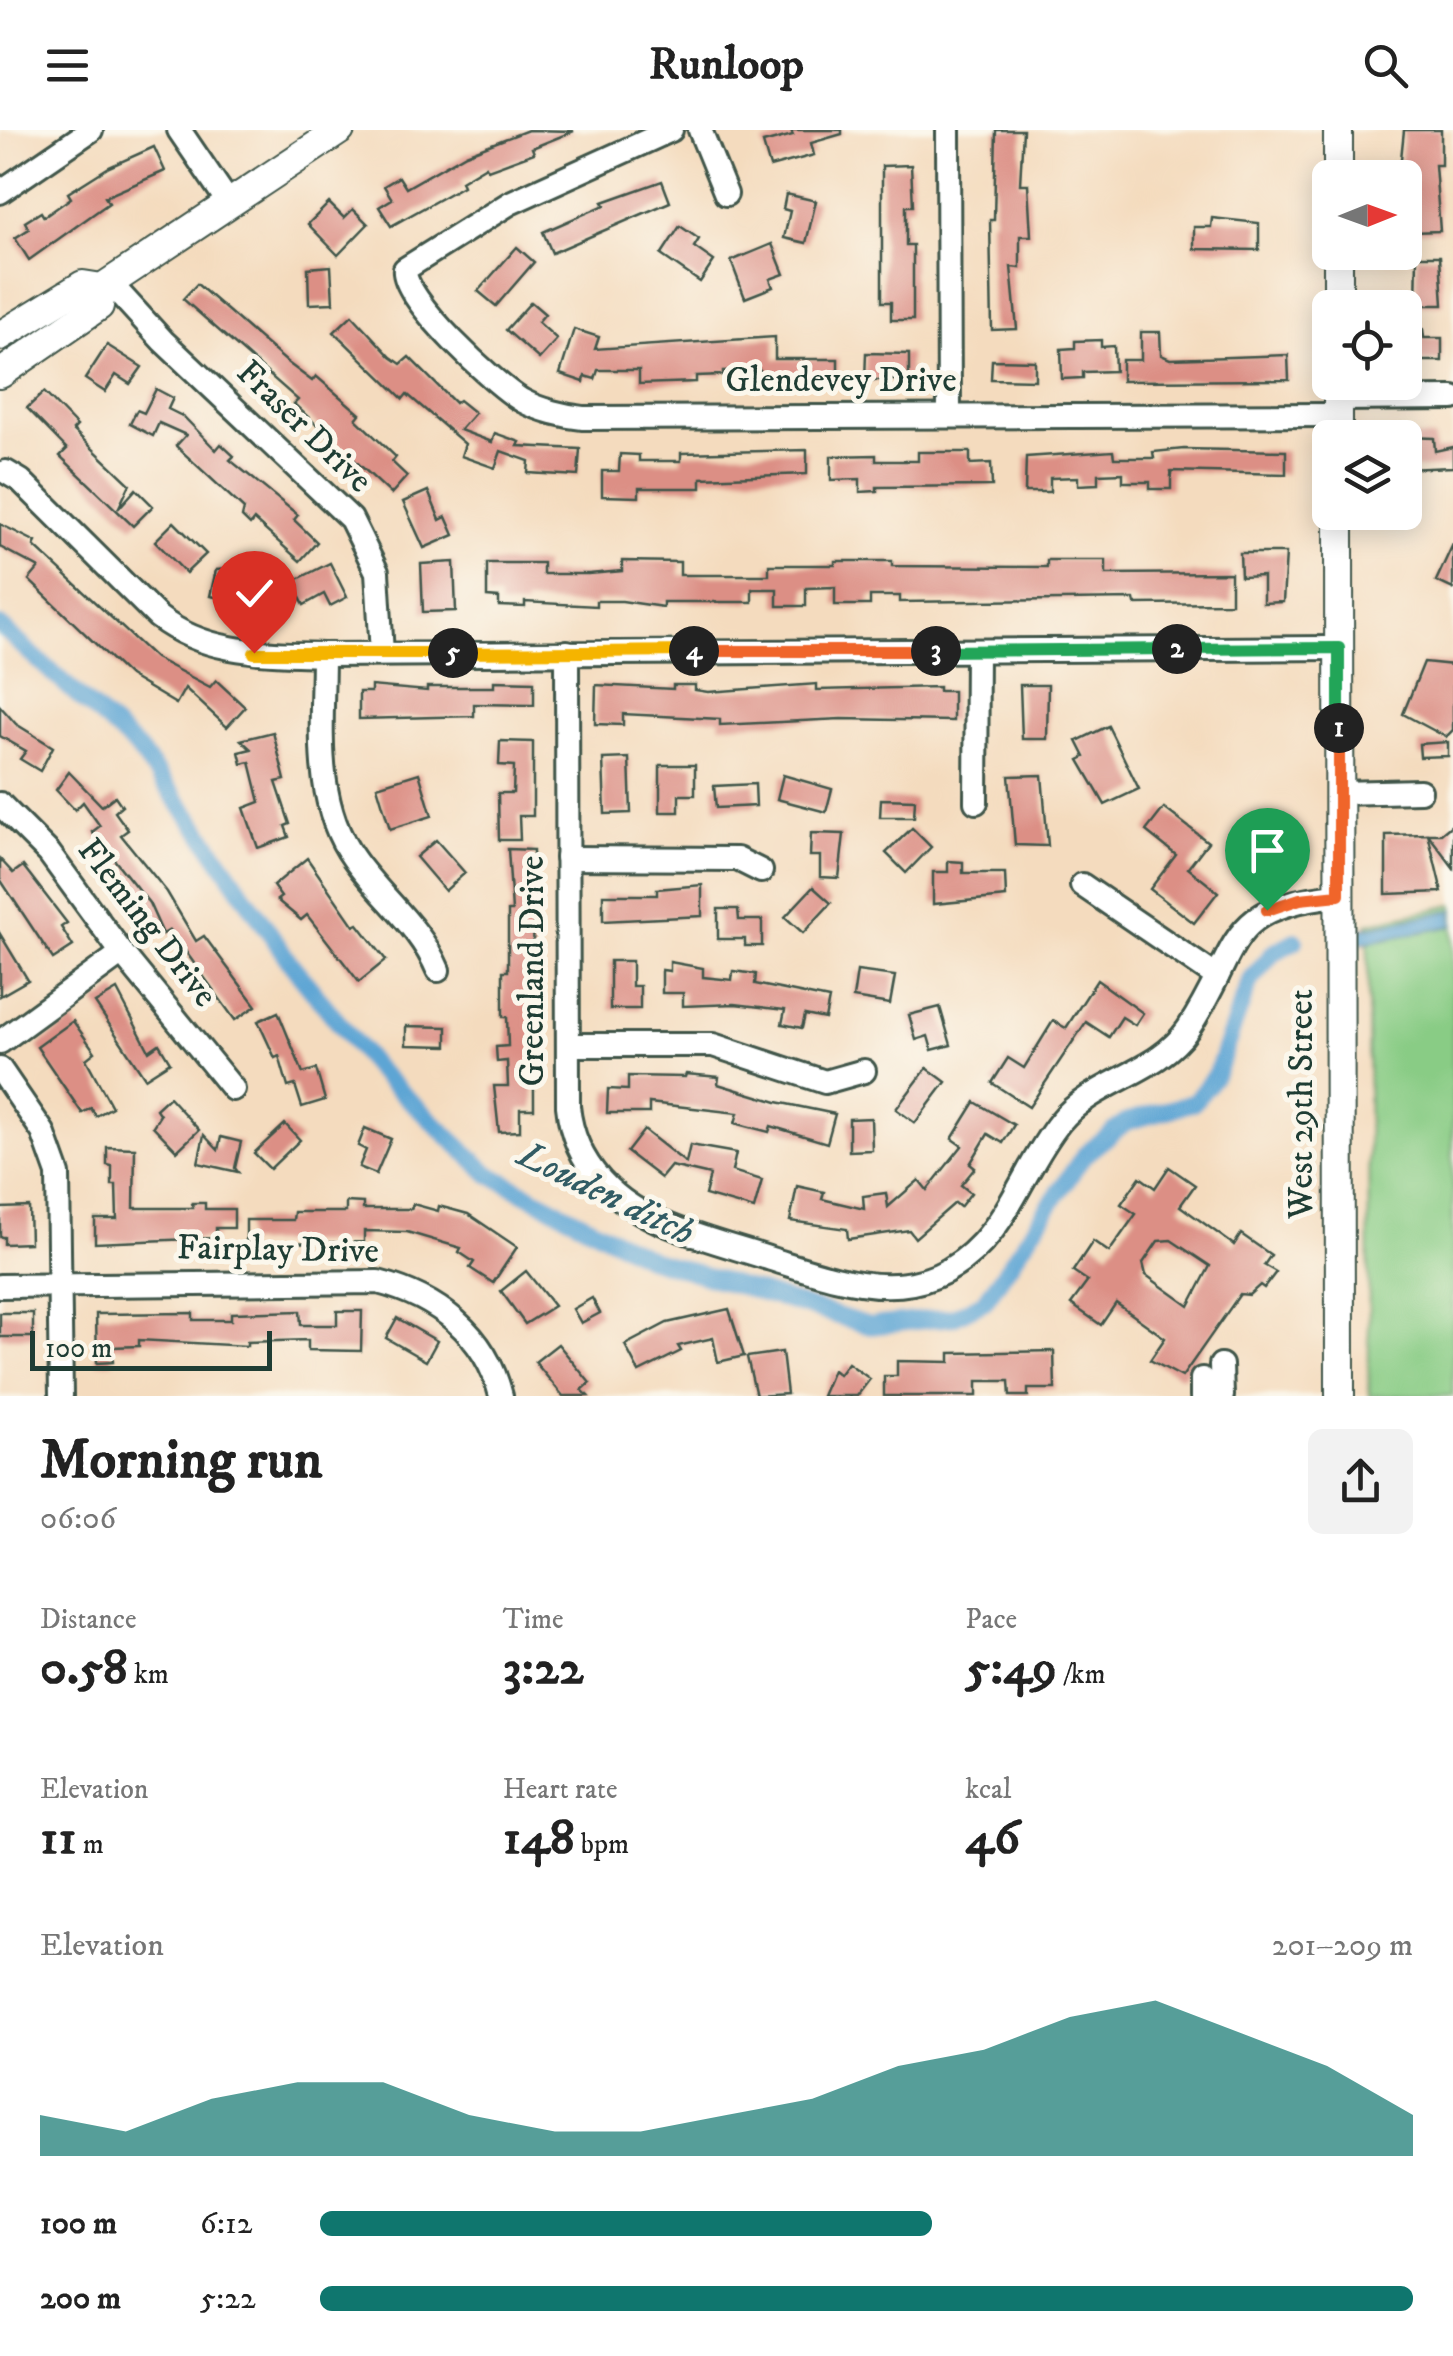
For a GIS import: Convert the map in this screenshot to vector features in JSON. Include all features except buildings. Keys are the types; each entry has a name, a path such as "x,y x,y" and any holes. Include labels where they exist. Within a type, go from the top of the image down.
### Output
{"main road":[{"path":"1338,130 1338,160"},
{"path":"0,336 83,285 106,285 326,133"},
{"path":"0,374 99,306 106,285"},
{"name":"West 29th Street","path":"1338,530 1340,1396"}],"street":[{"path":"0,192 91,130"},
{"path":"179,130 228,202"},
{"name":"Glendevey Drive","path":"671,130 510,203 403,274 432,318 522,401 568,416 950,415 1338,408 1453,398"},
{"path":"700,130 726,194"},
{"path":"948,130 950,415"},
{"name":"Fraser Drive","path":"106,285 352,519 377,572 382,654"},
{"path":"6,472 180,634 230,650 323,655 1339,648"},
{"path":"976,802 978,651"},
{"name":"Greenland Drive","path":"568,652 568,1106 575,1139 596,1176 638,1214 837,1281 886,1288 936,1275 974,1251 1060,1122 1092,1092 1148,1063 1174,1044 1217,977 1232,942 1256,917 1300,899 1339,895"},
{"path":"323,655 326,786 334,824 360,866 424,939 438,970"},
{"path":"1339,793 1420,791"},
{"name":"Fleming Drive","path":"0,804 49,853 122,953 233,1089"},
{"path":"567,858 737,859 762,870"},
{"path":"1082,885 1217,977"},
{"path":"0,1042 122,953"},
{"path":"568,1046 713,1046 825,1082 864,1071"},
{"path":"0,1069 43,1132 58,1174 61,1396"},
{"name":"Fairplay Drive","path":"0,1286 354,1282 403,1288 426,1299 464,1327 492,1366 501,1396"},
{"path":"1208,1380 1222,1396"}],"green space":[{"path":"1453,905 1453,1396 1369,1396 1368,923"}],"water":[{"path":"1453,910 1453,926 1358,944 1358,929"}],"waterway":[{"name":"Louden ditch","path":"0,626 138,749 201,832 291,964 377,1070 489,1174 651,1259 870,1326 953,1317 985,1301 1084,1155 1126,1122 1194,1102 1216,1074 1250,981 1273,953 1295,941"}],"route":[{"path":"254,653 1339,648 1339,895 1300,899 1267,910"}]}
